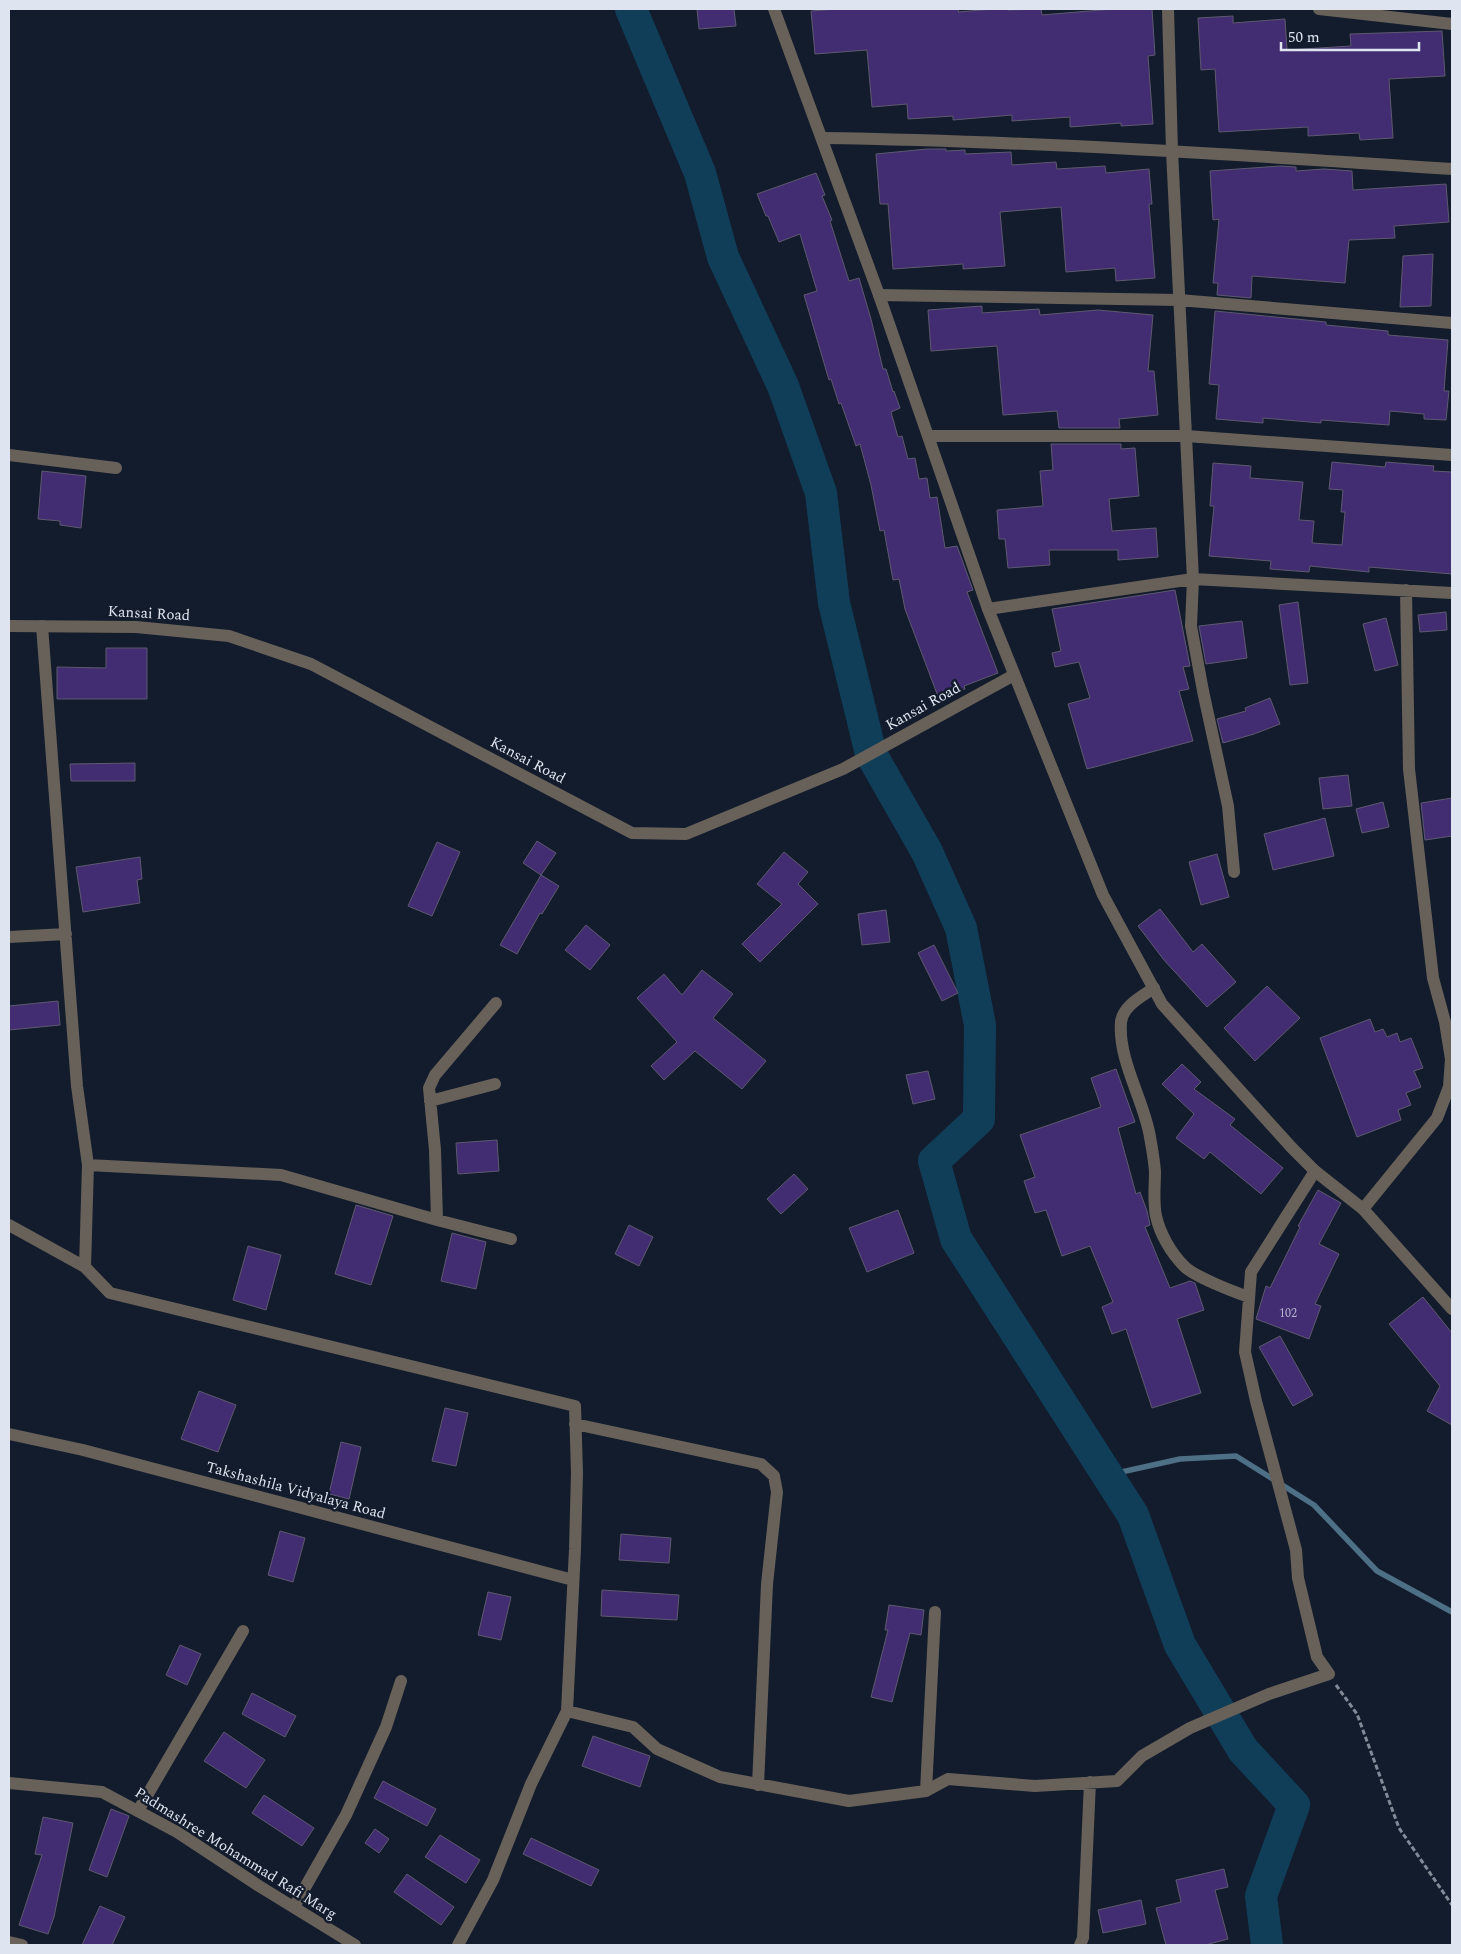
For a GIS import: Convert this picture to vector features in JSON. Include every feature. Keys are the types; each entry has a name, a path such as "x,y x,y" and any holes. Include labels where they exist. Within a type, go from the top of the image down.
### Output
{"street":[{"path":"774,9 880,295 930,436 988,610 1103,895 1162,1004 1315,1171 1363,1209 1452,1309"},
{"path":"1168,9 1172,151 1193,579 1191,626 1228,806 1234,872"},
{"path":"1319,9 1452,24"},
{"path":"822,138 930,140 1172,151 1452,168"},
{"path":"880,295 1179,300 1452,323"},
{"path":"930,436 1186,436 1452,455"},
{"path":"9,455 116,468"},
{"path":"988,610 1193,579 1452,593"},
{"path":"1363,1209 1437,1118 1449,1087 1449,1022 1433,978 1409,769 1406,590"},
{"name":"Kansai Road","path":"9,626 136,627 229,636 311,664 632,834 686,834 842,769 1014,676"},
{"path":"42,626 77,1086 88,1166 86,1267"},
{"path":"9,936 66,934"},
{"path":"1154,988 1124,1010 1121,1022 1122,1040 1130,1075 1150,1135 1155,1171 1154,1200 1156,1218 1164,1239 1185,1268 1249,1298"},
{"path":"437,1220 435,1150 428,1088 435,1075 496,1003"},
{"path":"430,1100 495,1084"},
{"path":"88,1166 281,1176 511,1239"},
{"path":"567,1711 633,1727 657,1749 720,1777 849,1801 926,1791 948,1779 1036,1786 1116,1781 1142,1756 1190,1728 1269,1694 1329,1674 1317,1657 1298,1578 1296,1550 1256,1401 1245,1352 1251,1272 1315,1171"},
{"path":"9,1225 86,1267 110,1292 575,1406 577,1473 567,1711 531,1784 493,1880 458,1945"},
{"path":"575,1424 761,1464 774,1476 777,1492 767,1584 758,1785"},
{"name":"Takshashila Vidyalaya Road","path":"9,1434 83,1450 573,1580"},
{"path":"926,1791 935,1612"},
{"path":"138,1811 243,1631"},
{"path":"294,1907 346,1815 386,1727 401,1681"},
{"path":"1080,1945 1083,1938 1090,1782"},
{"name":"Padmashree Mohammad Rafi Marg","path":"9,1783 102,1792 177,1832 355,1945"},
{"path":"9,1942 22,1945"}],"path":[{"path":"1329,1674 1357,1714 1399,1828 1452,1905"}],"building":[{"path":"697,9 734,9 736,26 699,29"},
{"path":"837,9 959,9 958,12 993,9 1041,9 1042,15 1113,9 1152,9 1155,55 1148,56 1153,124 1121,126 1121,123 1070,127 1070,117 1012,121 1012,115 953,120 953,116 908,119 907,104 872,107 867,50 815,54 811,11"},
{"path":"1233,16 1233,23 1285,19 1287,50 1351,46 1350,34 1442,31 1445,76 1389,79 1393,138 1360,140 1359,133 1308,136 1308,127 1219,132 1215,69 1201,70 1198,18"},
{"path":"927,149 965,150 965,154 1011,152 1012,165 1056,162 1057,169 1105,166 1106,173 1149,169 1152,204 1149,204 1155,278 1116,281 1115,268 1066,272 1061,207 1000,212 1005,266 963,269 963,264 893,269 888,204 880,204 876,154"},
{"path":"1280,166 1296,167 1296,171 1324,169 1352,171 1353,190 1446,184 1449,222 1394,226 1395,238 1349,240 1345,283 1252,276 1251,298 1217,295 1218,283 1213,283 1219,219 1213,220 1210,171"},
{"path":"816,173 825,195 822,196 832,220 830,221 849,281 859,278 883,369 886,369 900,408 891,412 898,437 902,436 908,459 915,458 919,479 927,478 930,498 937,497 945,548 957,546 973,590 967,592 998,673 964,686 965,689 939,699 905,609 899,579 893,580 884,530 880,531 871,485 860,444 856,446 841,403 839,404 831,379 829,380 804,295 817,291 800,234 779,242 757,194"},
{"path":"1433,254 1431,306 1400,307 1403,256"},
{"path":"982,306 982,313 1039,309 1040,315 1098,310 1153,315 1148,371 1154,371 1158,415 1119,419 1120,428 1059,428 1057,411 1003,415 997,346 931,351 928,310"},
{"path":"1215,311 1326,322 1326,325 1388,331 1388,335 1448,340 1444,391 1449,391 1446,420 1424,419 1424,414 1390,411 1389,425 1321,420 1321,423 1263,418 1263,423 1216,419 1219,385 1209,384"},
{"path":"1051,444 1121,444 1121,449 1135,448 1139,496 1109,499 1112,531 1156,528 1158,557 1118,560 1118,550 1049,550 1050,565 1008,568 1005,539 999,539 997,510 1043,506 1040,471 1053,470"},
{"path":"1332,462 1385,467 1386,462 1434,466 1433,471 1452,472 1452,574 1369,567 1369,572 1310,566 1309,572 1270,569 1271,561 1209,556 1214,506 1210,506 1213,463 1251,466 1250,478 1303,482 1299,520 1314,521 1312,543 1342,545 1345,512 1341,512 1343,490 1329,489"},
{"path":"42,471 86,476 81,528 60,525 60,521 38,519"},
{"path":"1175,590 1190,666 1183,667 1189,689 1179,691 1193,741 1087,769 1068,704 1090,698 1079,662 1055,667 1052,653 1061,651 1052,609"},
{"path":"1298,602 1308,683 1290,685 1279,605"},
{"path":"1446,612 1447,630 1420,632 1418,615"},
{"path":"1386,618 1398,665 1375,671 1363,624"},
{"path":"1242,621 1247,658 1206,664 1199,626"},
{"path":"106,648 147,648 147,699 57,699 57,667 106,668"},
{"path":"1270,698 1280,724 1223,743 1217,719 1246,711 1245,708"},
{"path":"135,763 135,781 71,781 70,764"},
{"path":"1348,775 1352,806 1323,809 1319,778"},
{"path":"1452,798 1452,836 1425,840 1421,803"},
{"path":"1383,802 1389,827 1362,833 1356,809"},
{"path":"1325,818 1334,856 1273,870 1264,834"},
{"path":"537,841 556,853 541,875 523,863"},
{"path":"437,842 460,852 432,916 408,906"},
{"path":"784,852 808,872 798,884 818,904 760,962 742,944 782,904 757,884"},
{"path":"1217,854 1229,897 1201,905 1189,862"},
{"path":"140,857 142,879 137,880 140,903 83,912 76,867"},
{"path":"541,875 559,886 542,914 540,913 517,954 500,945"},
{"path":"1160,909 1193,952 1202,944 1236,982 1207,1007 1164,960 1138,926"},
{"path":"886,910 890,942 862,945 858,914"},
{"path":"586,925 610,945 590,970 565,950"},
{"path":"934,945 958,993 942,1001 918,953"},
{"path":"702,970 733,994 713,1018 766,1061 742,1089 695,1051 664,1080 651,1066 677,1042 637,998 664,974 682,995"},
{"path":"1267,986 1300,1018 1255,1061 1224,1028"},
{"path":"58,1001 60,1025 9,1030 9,1006"},
{"path":"1370,1019 1375,1032 1383,1029 1387,1037 1397,1033 1400,1042 1411,1038 1423,1068 1414,1071 1421,1087 1406,1093 1411,1105 1398,1110 1401,1120 1357,1137 1320,1038"},
{"path":"1182,1064 1201,1082 1194,1089 1235,1119 1230,1125 1283,1168 1261,1194 1210,1152 1204,1159 1176,1138 1194,1114 1162,1084"},
{"path":"1116,1069 1135,1122 1118,1128 1136,1194 1140,1192 1147,1211 1150,1225 1145,1227 1170,1288 1190,1281 1195,1283 1204,1310 1177,1319 1201,1393 1152,1408 1126,1329 1112,1334 1102,1307 1113,1302 1090,1246 1062,1256 1046,1210 1035,1213 1024,1181 1035,1177 1020,1135 1101,1107 1091,1078"},
{"path":"928,1071 935,1099 913,1104 906,1075"},
{"path":"497,1140 499,1171 458,1174 456,1143"},
{"path":"794,1174 808,1189 781,1214 767,1199"},
{"path":"1318,1190 1341,1203 1319,1244 1339,1254 1315,1304 1321,1306 1309,1339 1256,1319 1266,1286 1270,1288 1300,1227 1298,1226"},
{"path":"356,1205 393,1216 371,1285 335,1274"},
{"path":"898,1210 914,1253 867,1272 849,1228"},
{"path":"629,1225 653,1237 639,1266 615,1254"},
{"path":"452,1233 486,1242 476,1289 441,1281"},
{"path":"248,1246 281,1255 266,1310 233,1300"},
{"path":"1423,1297 1452,1333 1452,1425 1427,1411 1440,1386 1389,1324"},
{"path":"1280,1336 1313,1395 1293,1406 1259,1347"},
{"path":"199,1391 236,1405 218,1452 181,1439"},
{"path":"445,1408 468,1413 456,1466 432,1461"},
{"path":"341,1442 361,1447 349,1499 329,1494"},
{"path":"280,1531 305,1538 293,1582 268,1575"},
{"path":"621,1534 671,1538 669,1563 619,1560"},
{"path":"602,1590 679,1595 677,1620 601,1616"},
{"path":"488,1592 511,1597 501,1640 478,1635"},
{"path":"889,1605 924,1610 921,1635 910,1633 892,1702 871,1697 888,1630 885,1630"},
{"path":"180,1645 201,1654 187,1685 166,1675"},
{"path":"252,1693 296,1716 285,1737 242,1714"},
{"path":"224,1732 265,1760 246,1788 204,1761"},
{"path":"593,1736 650,1756 640,1787 582,1766"},
{"path":"383,1781 436,1809 427,1826 374,1798"},
{"path":"264,1795 314,1828 302,1846 252,1813"},
{"path":"111,1809 129,1816 107,1877 89,1870"},
{"path":"43,1817 73,1823 54,1917 48,1934 19,1925 42,1855 35,1854"},
{"path":"375,1829 389,1839 379,1853 365,1843"},
{"path":"440,1835 480,1860 466,1883 425,1857"},
{"path":"531,1838 599,1870 591,1886 523,1854"},
{"path":"1224,1869 1228,1887 1215,1890 1228,1939 1205,1945 1166,1945 1156,1908 1181,1902 1176,1880"},
{"path":"407,1874 454,1907 441,1925 394,1892"},
{"path":"1141,1900 1146,1924 1103,1933 1098,1910"},
{"path":"100,1906 125,1917 112,1945 82,1945"}],"waterway":[{"path":"631,9 700,173 723,257 783,386 821,493 834,603 871,754 927,852 961,928 980,1025 979,1119 934,1161 956,1239 1133,1515 1180,1645 1243,1750 1294,1805 1261,1896 1267,1945"},
{"path":"1108,1475 1180,1459 1236,1456 1314,1505 1377,1571 1452,1612"}]}
